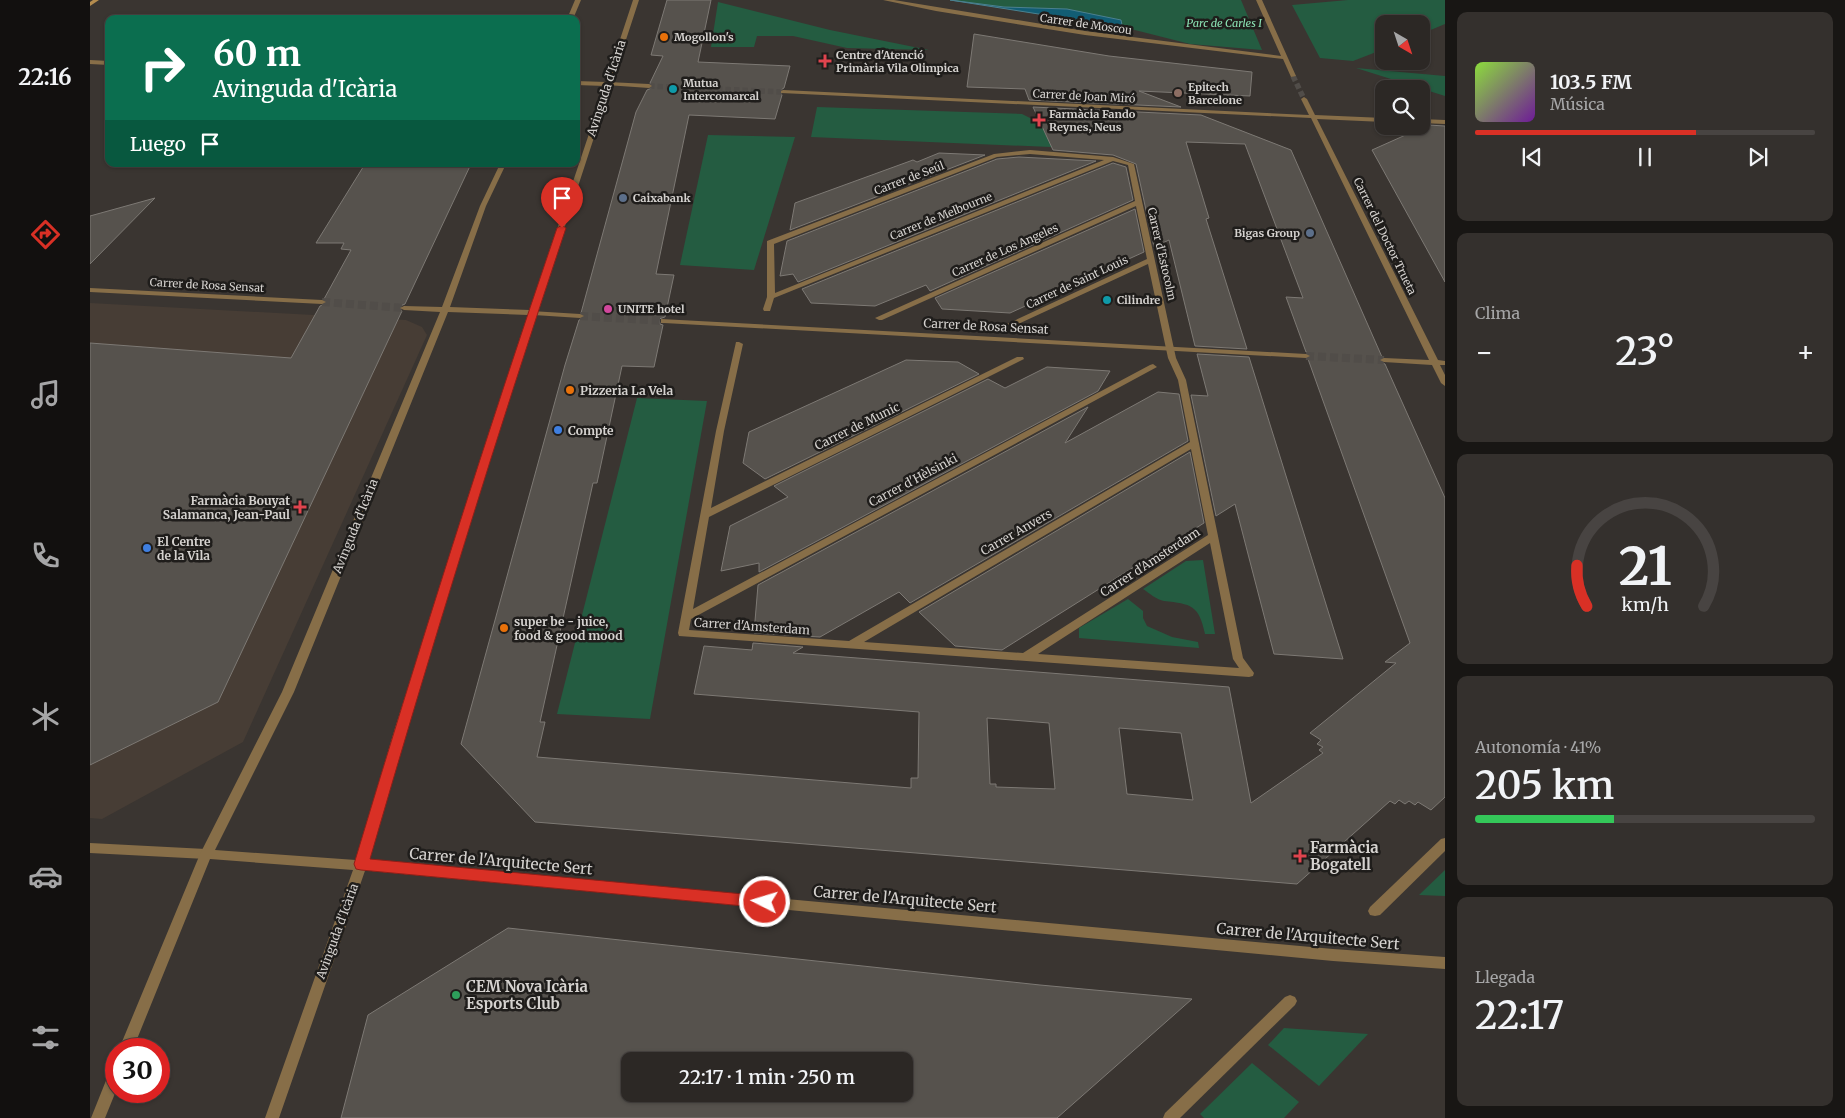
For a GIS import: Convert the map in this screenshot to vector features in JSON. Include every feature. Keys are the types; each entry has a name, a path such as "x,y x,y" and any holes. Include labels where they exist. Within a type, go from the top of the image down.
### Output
{"main road":[{"path":"90,4 96,0"}],"street":[{"path":"572,15 578,0"},
{"name":"Avinguda d'Icària","path":"272,1118 361,864 404,718 511,379 636,0"},
{"name":"Carrer de Moscou","path":"886,0 1019,24 1171,46 1285,58"},
{"path":"1259,0 1293,76"},
{"path":"90,62 105,63"},
{"path":"580,83 649,86"},
{"name":"Carrer de Joan Miró","path":"783,92 1375,120"},
{"name":"Carrer del Doctor Trueta","path":"1304,99 1445,383"},
{"path":"1430,121 1445,122"},
{"name":"Carrer de Seúl","path":"771,297 770,243 996,155 1030,152 1113,159"},
{"name":"Carrer d'Estocolm","path":"1113,159 1131,164 1170,348"},
{"name":"Carrer de Melbourne","path":"771,297 1113,159"},
{"name":"Avinguda d'Icària","path":"131,1038 206,854 288,692 445,310 483,206 502,167"},
{"name":"Carrer de Los Angeles","path":"879,318 1139,202"},
{"name":"Carrer de Saint Louis","path":"1012,324 1152,260"},
{"name":"Carrer de Rosa Sensat","path":"90,290 322,302"},
{"path":"767,308 771,297"},
{"path":"404,308 580,316"},
{"name":"Carrer de Rosa Sensat","path":"664,320 1306,356"},
{"name":"Carrer d'Amsterdam","path":"739,344 683,633 1249,673 1238,659 1182,380 1170,348"},
{"name":"Carrer de Munic","path":"705,515 1020,359"},
{"path":"1384,360 1445,363"},
{"name":"Carrer d'Hèlsinki","path":"686,617 1153,367"},
{"name":"Carrer Anvers","path":"850,645 1195,443"},
{"name":"Carrer d'Amsterdam","path":"1024,658 1213,536"},
{"path":"1375,911 1445,843"},
{"path":"90,848 206,854"},
{"name":"Carrer de l'Arquitecte Sert","path":"206,854 361,864 1323,954 1445,963"},
{"path":"1170,1118 1290,1001"},
{"path":"98,1118 105,1100"}],"shaded area":[{"path":"90,303 406,320 422,327 427,335 243,742 102,819 90,818"}],"green space":[{"name":"Parc de Carles I","path":"950,0 1241,0 1262,50 1190,44 1127,28"},
{"path":"1348,0 1445,0 1445,24 1430,30 1430,15 1375,15 1375,52 1353,61 1320,58 1292,5"},
{"path":"718,2 830,30 929,50 847,48 793,36 757,36 754,47 711,47"},
{"path":"1356,68 1445,76 1445,96 1430,91 1430,80 1394,80"},
{"path":"817,107 1022,114 1038,122 1049,134 1075,148 811,137"},
{"path":"708,135 795,137 754,270 680,265"},
{"path":"637,398 707,401 650,719 557,714"},
{"path":"1203,560 1215,634 1205,634 1200,617 1192,608 1181,603 1161,600 1143,589 1186,561"},
{"path":"1128,599 1143,611 1143,618 1147,626 1172,637 1198,642 1199,648 1079,638 1079,628"},
{"path":"1445,870 1445,896 1419,895"},
{"path":"1284,1028 1368,1034 1319,1086 1268,1045"},
{"path":"1252,1063 1299,1102 1284,1118 1204,1118 1200,1114"}],"water":[{"path":"950,0 1004,7 1067,9 1121,20 1122,25 1127,28"}],"building":[{"path":"667,0 711,0 698,62 790,66 784,88 779,91 782,95 775,119 689,115 656,274 674,275 665,317 659,319 660,324 663,325 654,367 622,366 597,483 593,483 540,722 545,722 537,757 911,788 911,778 918,778 919,712 694,694 704,646 752,650 753,643 803,647 793,653 1229,687 1251,803 1323,753 1319,750 1323,747 1317,744 1321,740 1310,733 1396,663 1385,662 1410,643 1308,359 1312,355 1306,352 1286,297 1303,298 1245,144 1186,142 1209,218 1206,219 1247,349 1195,346 1169,240 1154,247 1136,164 1113,155 1053,150 1033,107 1201,115 1291,150 1382,357 1378,361 1385,364 1445,498 1445,797 1431,810 1418,802 1415,805 1409,801 1405,804 1399,800 1395,804 1390,801 1297,884 535,822 461,744 565,365 579,320 586,317 581,313 636,112 647,90 654,87 650,83 663,56 651,55","holes":["987,718 1049,723 1055,789 996,787 996,784 990,784","1119,728 1181,733 1193,800 1127,794"]},
{"path":"974,34 1109,56 1252,72 1250,96 1139,91 1181,107 1029,100 1025,89 967,87"},
{"path":"1430,125 1445,126 1445,282 1372,150 1406,135 1430,135"},
{"path":"939,153 985,155 790,230 795,203 913,160 917,162"},
{"path":"1019,157 1096,161 798,282 793,274 780,276 787,241 997,159"},
{"path":"1113,163 1126,167 1133,200 930,291 926,285 875,306 811,303 802,289"},
{"path":"363,167 470,167 405,304 398,307 402,311 218,702 90,765 90,343 291,358 320,306 328,303 324,299 351,250 341,249 344,243 316,243"},
{"path":"155,198 90,264 90,216"},
{"path":"1135,209 1144,252 1010,313 942,309 935,298"},
{"path":"1197,354 1249,357 1343,659 1274,654 1235,504 1216,516 1191,395 1208,396"},
{"path":"906,360 958,362 979,374 765,479 743,463 749,432"},
{"path":"1047,367 1110,371 1098,391 759,572 759,563 721,571 730,526 788,497 774,486 988,379 1005,388"},
{"path":"1158,392 1179,394 1188,441 910,603 899,592 820,637 754,633 758,585 1088,407 1065,443"},
{"path":"1190,452 1204,523 1002,650 955,646 919,612"},
{"path":"508,928 1040,985 1192,999 1057,1118 341,1118 368,1015"}],"tunnel":[{"path":"1293,76 1304,99"},
{"path":"649,86 783,92"},
{"path":"322,302 404,308"},
{"path":"580,316 664,321"},
{"path":"1306,356 1384,360"}],"place":[{"name":"Mogollon's","path":"664,37"},
{"name":"Centre d'Atenció Primària Vila Olimpica","path":"825,61"},
{"name":"Mutua Intercomarcal","path":"673,89"},
{"name":"Epitech Barcelone","path":"1178,93"},
{"name":"Farmàcia Fando Reynes, Neus","path":"1039,120"},
{"name":"Caixabank","path":"623,198"},
{"name":"Bigas Group","path":"1310,233"},
{"name":"Cilindre","path":"1107,300"},
{"name":"UNITE hotel","path":"608,309"},
{"name":"Pizzeria La Vela","path":"570,390"},
{"name":"Compte","path":"558,430"},
{"name":"Farmàcia Bouyat Salamanca, Jean-Paul","path":"300,507"},
{"name":"El Centre de la Vila","path":"147,548"},
{"name":"super be - juice, food & good mood","path":"504,628"},
{"name":"Farmàcia Bogatell","path":"1300,856"},
{"name":"CEM Nova Icària Esports Club","path":"456,995"}],"route":[{"path":"562,228 511,379 412,691 361,864 765,902"}]}
